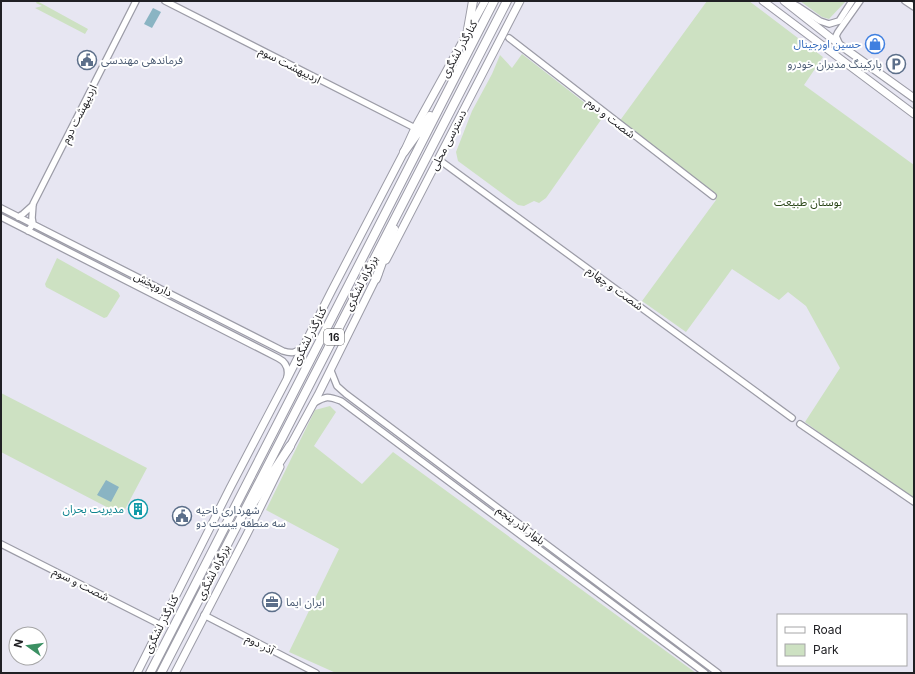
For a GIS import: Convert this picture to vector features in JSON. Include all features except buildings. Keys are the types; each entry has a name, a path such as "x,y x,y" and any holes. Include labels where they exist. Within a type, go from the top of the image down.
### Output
{"highway":[{"path":"466,35 473,1"},
{"name":"بزرگراه لشگری","path":"150,673 494,1"},
{"name":"بزرگراه لشگری","path":"161,673 507,1"},
{"path":"404,152 450,87"},
{"path":"376,279 408,191"},
{"path":"231,537 256,501 290,446"}],"main road":[{"name":"کنارگذر لشگری","path":"137,673 230,488 415,128 485,1"},
{"name":"دسترسی محلی","path":"376,279 520,1"},
{"path":"764,1 914,114"},
{"path":"784,1 840,45 914,98"},
{"path":"175,673 247,534 290,446 331,371 376,279"}],"street":[{"name":"اردیبهشت دوم","path":"18,217 33,204 136,1"},
{"name":"اردیبهشت سوم","path":"165,1 415,128"},
{"path":"788,1 800,7 820,21 829,24 839,21 852,1"},
{"path":"840,45 836,36 860,1"},
{"path":"905,1 914,7"},
{"name":"شصت و دوم","path":"509,38 713,196"},
{"name":"شصت و چهارم","path":"438,159 792,418"},
{"name":"اردیبهشت دوم","path":"33,204 33,224"},
{"name":"داروپخش","path":"1,208 283,351"},
{"name":"داروپخش","path":"1,217 278,358"},
{"path":"28,231 33,224"},
{"path":"286,381 288,372 287,367 282,360 278,358 283,354 283,351 295,353 304,346"},
{"name":"بلوار آذر پنجم","path":"331,371 337,386 346,394 718,673"},
{"name":"بلوار آذر پنجم","path":"314,404 324,397 341,401 706,673"},
{"path":"800,424 914,502"},
{"name":"شصت و سوم","path":"1,544 161,625"},
{"name":"آذر دوم","path":"204,615 316,673"},
{"path":"706,673 712,669"}],"green space":[{"path":"37,1 88,29 85,34 35,8 42,6 36,3"},
{"name":"بوستان طبیعت","path":"707,1 749,1 823,57 804,85 914,165 914,502 805,422 840,368 806,306 788,292 779,300 732,269 686,332 642,301 716,200 616,126"},
{"path":"800,1 846,1 829,19 822,17"},
{"path":"522,54 603,117 546,198 539,203 534,201 524,206 518,205 458,161 456,152 472,111 492,74 500,55 512,68"},
{"path":"57,258 118,292 120,296 107,317 104,318 46,287 45,284"},
{"path":"1,393 147,468 122,515 1,452"},
{"path":"330,406 336,412 314,446 362,484 393,452 696,673 336,673 289,652 339,549 266,510 315,410"}],"water":[{"path":"153,8 161,12 152,28 144,24"},
{"path":"106,480 119,487 111,502 97,495"}],"place":[{"name":"حسین اورجینال","path":"875,44"},
{"name":"فرماندهی مهندسی","path":"87,60"},
{"name":"پارکینگ مدیران خودرو","path":"896,64"},
{"name":"مدیریت بحران","path":"138,509"},
{"name":"شهرداری ناحیه سه منطقه بیست دو","path":"182,516"},
{"name":"ایران ایما","path":"272,602"}]}
